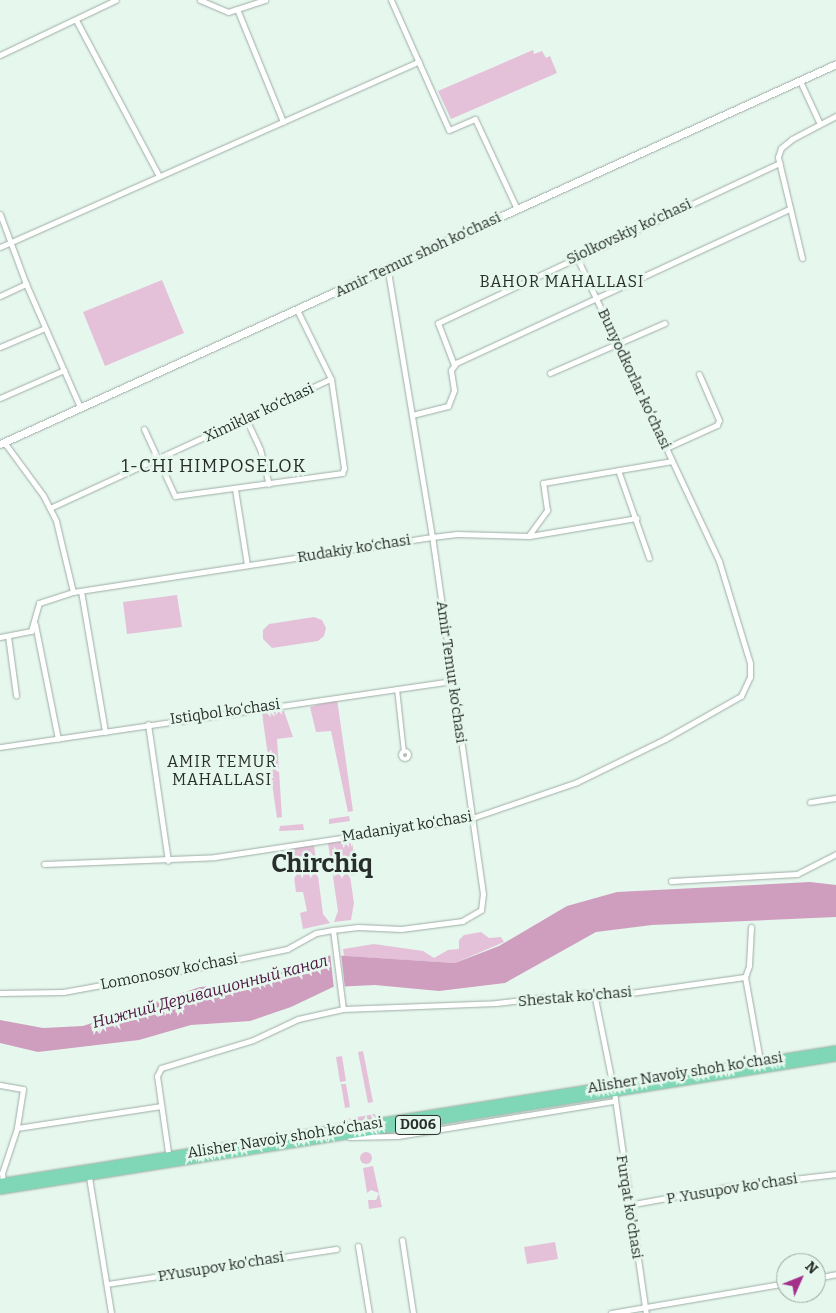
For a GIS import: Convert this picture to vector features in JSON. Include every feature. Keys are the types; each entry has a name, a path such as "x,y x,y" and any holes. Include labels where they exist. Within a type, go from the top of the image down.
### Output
{"main road":[{"name":"Amir Temur shoh ko‘chasi","path":"2,443 388,270 517,209 836,64"},
{"name":"Alisher Navoiy shoh koʻchasi","path":"1,1182 349,1137 760,1060 836,1050"},
{"name":"Alisher Navoiy shoh koʻchasi","path":"0,1190 90,1177 170,1160 612,1089 836,1057"},
{"path":"612,1089 613,1101"}],"street":[{"path":"0,55 116,0"},
{"path":"200,0 228,12 265,0"},
{"path":"391,0 449,130 475,119 517,209"},
{"path":"237,9 283,122"},
{"path":"76,20 159,176"},
{"path":"0,246 419,62"},
{"path":"800,80 820,124"},
{"path":"802,258 779,163 780,152 786,142 836,116"},
{"name":"Siolkovskiy ko‘chasi","path":"454,364 438,323 576,256 779,163"},
{"name":"Bunyodkorlar ko‘chasi","path":"454,364 790,209"},
{"path":"0,214 26,284 80,407"},
{"name":"Bunyodkorlar ko‘chasi","path":"576,256 672,461"},
{"name":"Amir Temur ko‘chasi","path":"333,930 358,927 402,929 462,921 478,914 484,894 451,681 432,537 388,270"},
{"path":"0,296 26,284"},
{"path":"144,429 175,496 342,473 344,468 331,379 297,310"},
{"path":"550,373 666,323"},
{"path":"0,347 46,328"},
{"path":"412,415 448,406 454,390 454,364"},
{"path":"0,398 64,370"},
{"path":"666,448 717,425 719,420 699,374"},
{"name":"Ximiklar ko‘chasi","path":"50,508 159,460 331,379"},
{"path":"246,418 260,448 270,484"},
{"path":"2,443 50,508 56,521 73,592"},
{"path":"529,536 547,510 543,483 672,461"},
{"name":"Madaniyat ko‘chasi","path":"44,864 168,861 216,857 472,818 578,782 724,707 745,691 750,677 750,663 719,560 672,461"},
{"path":"618,470 649,558"},
{"path":"235,489 247,565"},
{"name":"Rudakiy ko‘chasi","path":"35,623 39,603 73,592 432,537 457,534 529,536 636,518"},
{"path":"81,591 105,732"},
{"path":"0,637 28,632 35,623"},
{"path":"35,623 58,738"},
{"path":"8,636 16,695"},
{"name":"Istiqbol ko‘chasi","path":"0,747 451,681"},
{"path":"397,689 404,752"},
{"path":"148,724 168,861"},
{"path":"810,802 836,798"},
{"path":"671,881 797,874 836,854"},
{"path":"751,927 749,966 745,977 760,1060"},
{"path":"333,930 343,1009"},
{"name":"Lomonosov ko‘chasi","path":"0,993 63,992 163,974 287,949 316,934 333,930"},
{"name":"Shestak ko'chasi","path":"170,1160 157,1076 161,1068 253,1040 298,1019 343,1009 496,1003 584,993 595,998 745,977"},
{"path":"595,998 612,1089"},
{"path":"0,1085 22,1089 17,1128 2,1173 1,1182"},
{"name":"Alisher Navoiy shoh koʻchasi","path":"349,1137 398,1136 613,1101"},
{"name":"Furqat ko'chasi","path":"613,1101 645,1310"},
{"path":"17,1128 161,1106"},
{"name":"P .Yusupov ko'chasi","path":"628,1205 733,1186 836,1174"},
{"path":"90,1177 111,1313"},
{"path":"402,1240 413,1313"},
{"path":"358,1246 369,1313"},
{"name":"P.Yusupov ko'chasi","path":"107,1284 336,1249"},
{"path":"610,1313 645,1310 776,1285"}],"shaded area":[{"path":"533,50 534,54 542,51 546,58 550,56 557,73 451,119 438,91"},
{"path":"162,280 184,333 105,366 83,312"},
{"path":"177,595 182,627 127,634 123,602"},
{"path":"314,617 322,620 326,628 324,636 318,641 272,648 263,639 263,630 269,624"},
{"path":"337,699 353,811 348,812 331,731 316,732 310,707"},
{"path":"265,709 267,713 284,711 293,737 277,739 282,817 277,818 262,714"},
{"path":"349,816 350,821 329,824 329,819"},
{"path":"303,824 304,830 279,831 280,826"},
{"path":"352,840 356,874 350,876 354,903 351,920 334,922 338,911 328,843"},
{"path":"314,845 323,914 330,923 303,929 300,913 307,911 303,892 296,892 290,849"},
{"path":"481,932 489,938 501,937 504,942 455,963 344,956 343,949 374,944 423,951 434,958 448,950 459,949 459,940 464,935"},
{"path":"363,1051 373,1102 368,1103 358,1052"},
{"path":"342,1056 346,1081 340,1082 336,1057"},
{"path":"341,1084 346,1084 350,1107 345,1108"},
{"path":"375,1114 376,1118 347,1123 346,1119"},
{"path":"366,1152 372,1158 366,1164 360,1158"},
{"path":"373,1166 379,1193 371,1190 367,1193 363,1168"},
{"path":"379,1193 382,1207 369,1209 368,1200 376,1200"},
{"path":"555,1242 558,1259 527,1264 524,1247"}],"water":[{"name":"Нижний Деривационный канал","path":"810,882 836,885 836,917 652,925 596,932 505,983 439,991 375,985 333,987 291,1007 250,1021 191,1025 139,1040 38,1052 0,1043 0,1020 43,1028 83,1026 200,987 254,982 331,955 455,963 499,946 567,906 617,892"}],"pier":[{"path":"330,953 341,953 345,989 334,989"}],"district":[{"name":"BAHOR MAHALLASI","path":"562,282"},
{"name":"1-CHI HIMPOSELOK","path":"214,466"},
{"name":"AMIR TEMUR MAHALLASI","path":"222,771"},
{"name":"Chirchiq","path":"322,864"}]}
